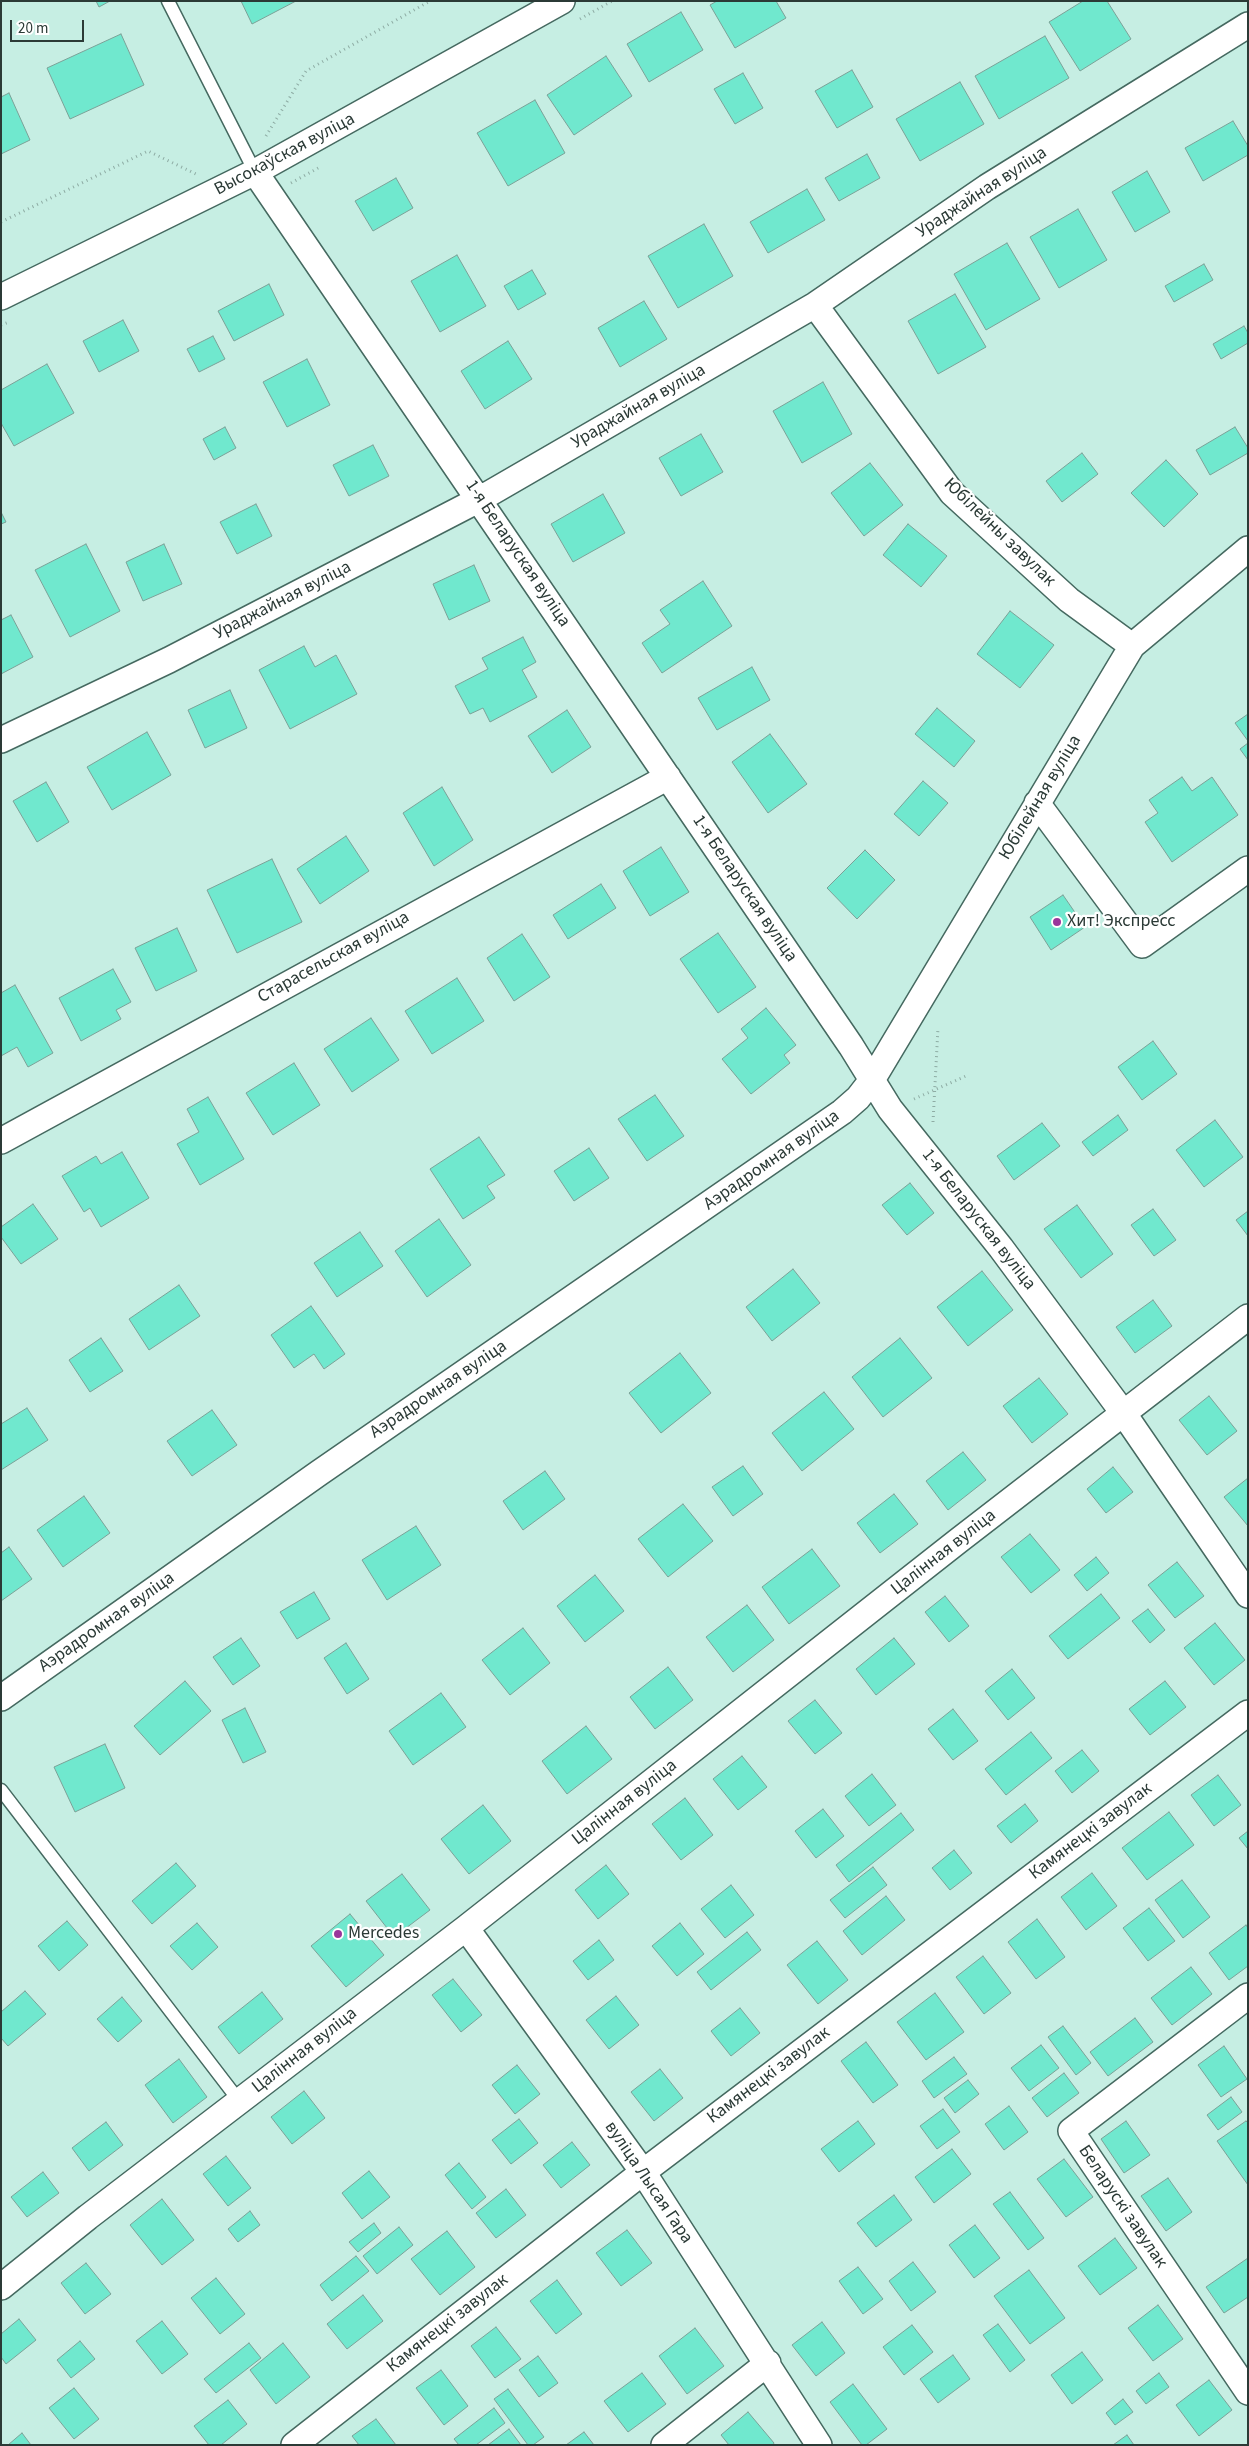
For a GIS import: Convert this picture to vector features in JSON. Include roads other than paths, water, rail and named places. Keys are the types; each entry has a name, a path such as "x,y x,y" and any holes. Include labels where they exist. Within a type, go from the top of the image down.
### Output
{"street":[{"name":"Высокаўская вуліца","path":"1,297 255,172 562,1"},
{"name":"Ураджайная вуліца","path":"1,740 169,660 480,499 815,305 987,187 1248,25"},
{"name":"1-я Беларуская вуліца","path":"255,172 480,499 890,1109 931,1158 1124,1414 1248,1595"},
{"name":"Юбілейны завулак","path":"815,305 952,493 1069,600 1132,646"},
{"name":"Юбілейная вуліца","path":"872,1080 1132,646 1248,549"},
{"name":"Старасельская вуліца","path":"1,1141 668,777"},
{"path":"1037,803 1142,945 1248,869"},
{"name":"Аэрадромная вуліца","path":"1,1698 318,1473 821,1128 858,1098 872,1080"},
{"name":"Цалінная вуліца","path":"1,2286 466,1928 958,1541 1248,1317"},
{"name":"Камянецкі завулак","path":"294,2445 643,2172 1248,1713"},
{"name":"вуліца Лысая Гара","path":"466,1928 643,2172 820,2445"},
{"name":"Беларускі завулак","path":"1248,1996 1071,2131 1248,2392"},
{"path":"664,2445 768,2363"}],"lane":[{"path":"168,1 255,172"},
{"path":"1,1790 240,2102"}],"place":[{"name":"Хит! Экспресс","path":"1057,922"},
{"name":"Mercedes","path":"338,1934"}]}
